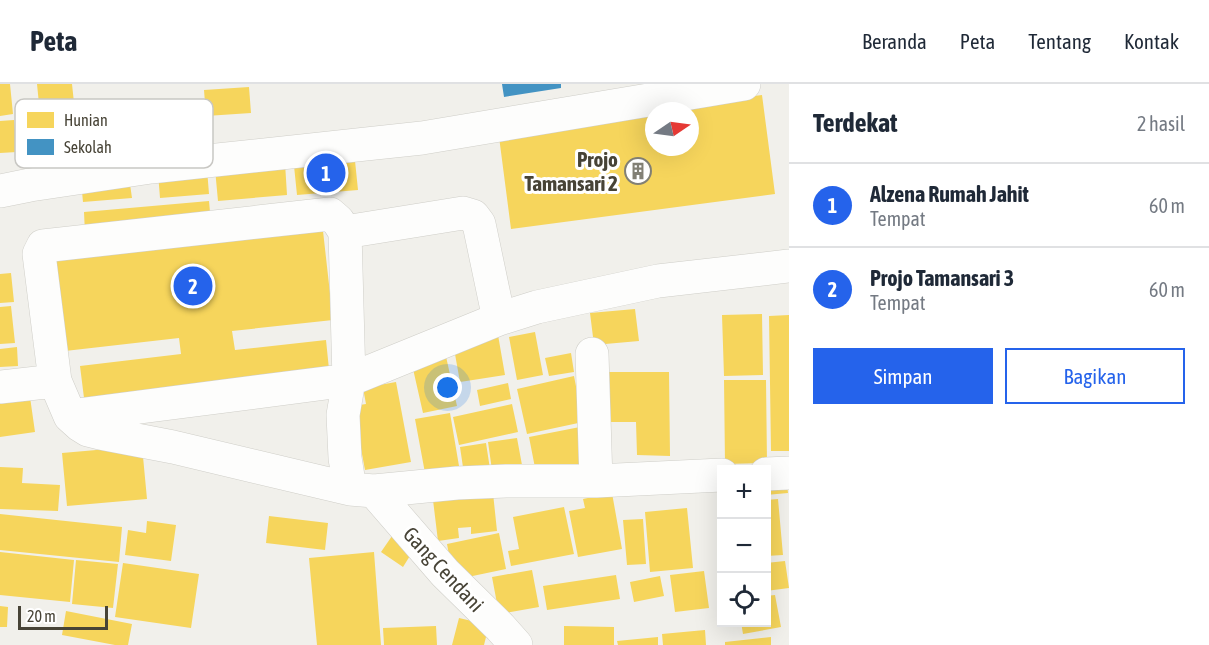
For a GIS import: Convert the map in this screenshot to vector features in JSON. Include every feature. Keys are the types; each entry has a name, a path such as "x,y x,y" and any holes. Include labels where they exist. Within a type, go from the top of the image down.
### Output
{"street":[{"path":"213,160 422,138 744,84"},
{"path":"0,191 144,168"},
{"path":"345,232 463,213 473,216 479,224 499,319"},
{"path":"362,490 345,458 343,416 349,380 345,232 330,214 43,246 39,254 55,381 70,416 88,430 362,490 467,482 596,481 717,475"},
{"path":"70,416 349,380 499,319 537,307 658,281 789,266"},
{"path":"592,354 596,481"},
{"path":"0,387 55,381"},
{"path":"771,474 789,473"},
{"name":"Gang Cendani","path":"362,490 516,645"}],"building: Hunian":[{"path":"0,84 10,84 13,114 0,116"},
{"path":"37,84 72,84 74,99 38,99"},
{"path":"249,87 251,113 213,116 213,99 205,99 204,90"},
{"name":"Projo Tamansari 2","path":"762,95 775,194 511,229 498,129 645,110 645,156 699,156 699,103"},
{"path":"14,120 15,152 0,153 0,121"},
{"path":"354,151 358,190 297,195 293,156"},
{"path":"285,163 287,195 218,201 215,169"},
{"path":"207,169 209,194 160,198 158,173"},
{"path":"129,177 132,198 83,202 81,181"},
{"path":"209,201 211,223 85,234 84,212"},
{"path":"322,222 333,320 232,331 235,350 326,340 330,379 85,406 80,366 181,354 179,338 65,351 54,251"},
{"path":"11,273 14,302 0,303 0,274"},
{"path":"11,306 15,343 0,344 0,307"},
{"path":"635,309 639,341 594,345 590,313"},
{"path":"762,314 763,375 724,376 722,315"},
{"path":"789,315 789,451 771,451 769,316"},
{"path":"535,332 543,375 517,380 509,337"},
{"path":"498,335 505,375 460,382 453,343"},
{"path":"17,347 18,366 0,367 0,349"},
{"path":"445,352 457,406 423,413 411,360"},
{"path":"571,353 574,372 549,376 545,358"},
{"path":"603,372 669,372 670,456 637,455 636,422 603,422"},
{"path":"574,376 583,422 527,434 517,389"},
{"path":"724,380 766,380 767,463 725,464"},
{"path":"396,382 411,462 365,470 353,406 366,404 363,388"},
{"path":"508,383 511,399 480,406 477,390"},
{"path":"30,397 35,432 0,437 0,402"},
{"path":"512,404 518,432 459,445 453,417"},
{"path":"450,413 459,466 425,473 415,419"},
{"path":"580,427 587,469 537,478 529,437"},
{"path":"517,438 522,465 492,470 488,442"},
{"path":"486,443 490,469 464,474 460,447"},
{"path":"142,446 147,499 67,506 62,453"},
{"path":"0,467 23,468 22,483 60,485 58,511 0,509"},
{"path":"786,475 788,493 771,495 771,476"},
{"path":"493,493 497,531 471,534 471,527 458,528 459,538 438,541 433,500"},
{"path":"612,493 622,549 578,557 569,511 585,508 583,499"},
{"path":"778,499 783,555 771,556 771,500"},
{"path":"564,507 574,554 511,566 508,551 519,549 513,517"},
{"path":"687,508 693,568 650,572 645,512"},
{"path":"0,514 122,527 119,562 0,550"},
{"path":"269,516 328,523 325,550 266,543"},
{"path":"643,519 646,564 627,565 623,520"},
{"path":"147,521 176,525 171,561 125,555 128,530 146,533"},
{"path":"499,533 506,569 463,578 452,571 447,544"},
{"path":"392,536 413,551 403,567 381,552"},
{"path":"0,552 74,560 70,602 0,595"},
{"path":"374,552 381,645 317,645 309,558"},
{"path":"76,560 118,564 113,608 72,604"},
{"path":"785,561 789,588 771,590 771,562"},
{"path":"123,563 199,574 191,628 115,617"},
{"path":"532,570 539,607 499,614 492,577"},
{"path":"704,571 709,608 675,612 670,575"},
{"path":"616,575 620,599 547,610 543,586"},
{"path":"660,576 664,596 634,602 630,582"},
{"path":"771,595 775,595 781,627 743,634 742,627 771,627"},
{"path":"0,606 8,607 7,627 0,627"},
{"path":"66,611 132,624 128,645 115,645 62,635"},
{"path":"459,618 489,625 484,645 452,645"},
{"path":"436,626 437,645 384,645 383,628"},
{"path":"564,626 614,627 614,645 564,645"},
{"path":"705,630 706,645 663,645 662,634"},
{"path":"658,637 658,645 618,645 617,641"},
{"path":"771,637 771,645 725,645 725,642"}],"building: Sekolah":[{"path":"502,84 561,84 561,88 504,97"}],"place":[{"name":"Projo Tamansari 2","path":"638,171"},
{"name":"Alzena Rumah Jahit","path":"326,173"},
{"name":"Projo Tamansari 3","path":"193,286"}]}
